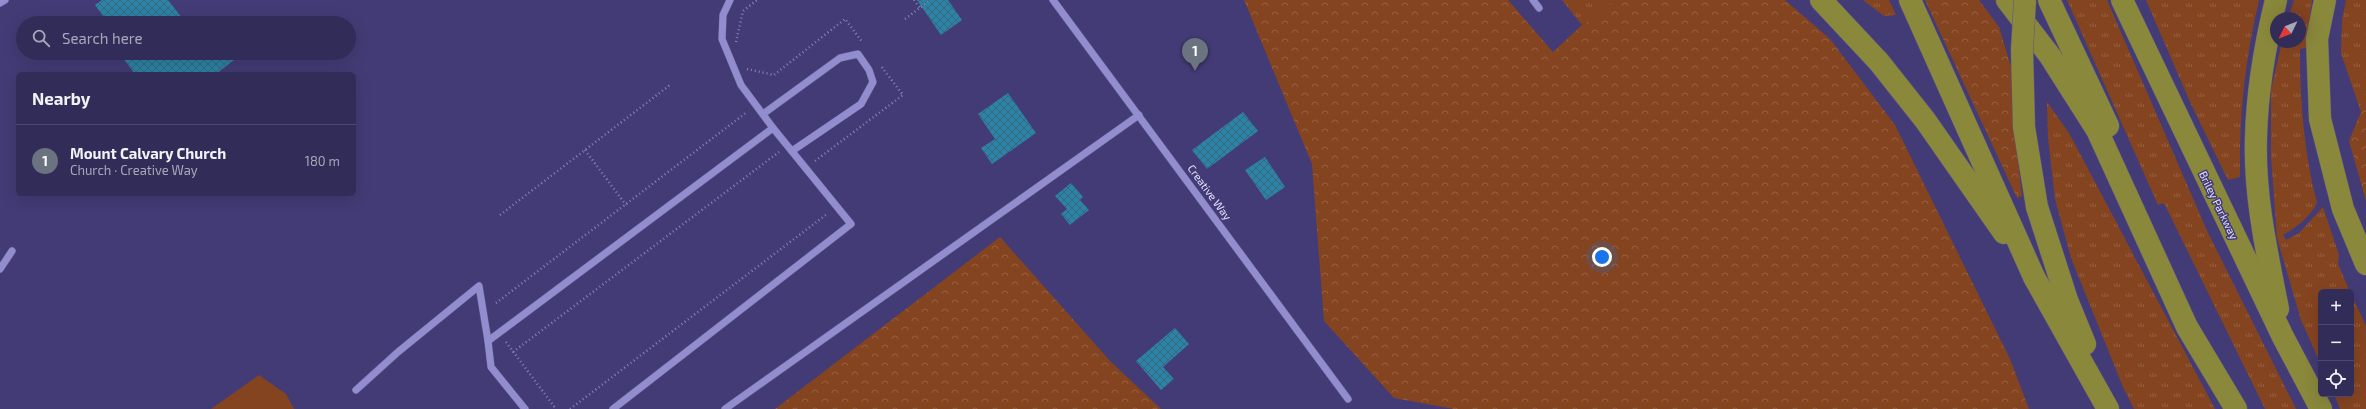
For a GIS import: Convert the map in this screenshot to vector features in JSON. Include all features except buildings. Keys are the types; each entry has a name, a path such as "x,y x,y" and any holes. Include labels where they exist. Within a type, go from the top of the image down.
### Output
{"highway":[{"path":"1821,0 1879,62 1925,120 2034,277 2109,409"},
{"path":"2007,0 2050,56 2097,130 2187,327 2236,409"},
{"path":"2025,0 2022,50 2024,126 2037,207 2067,300 2109,409"},
{"path":"2049,0 2239,409"},
{"name":"Briley Parkway","path":"2122,0 2283,337 2321,409"},
{"path":"2276,0 2265,43 2256,138 2261,219 2283,337"},
{"path":"2325,0 2317,39 2320,119 2342,209 2366,264"},
{"path":"1911,1 2034,277"}],"street":[{"path":"0,3 4,0"},
{"path":"613,409 851,224 773,128 741,85 722,39 723,15 730,0"},
{"name":"Creative Way","path":"1053,0 1348,399"},
{"path":"1533,0 1539,8"},
{"path":"763,114 840,58 858,54 869,70 873,82 861,104 792,151"},
{"path":"725,409 1139,115"},
{"path":"488,341 773,128"},
{"path":"0,269 12,251"},
{"path":"356,390 398,352 479,286 491,366 525,409"}],"path":[{"path":"914,0 920,8"},
{"path":"905,19 930,0"},
{"path":"500,215 670,85"},
{"path":"496,303 749,111 753,117"},
{"path":"585,150 626,205"},
{"path":"513,352 780,151"},
{"path":"570,409 827,214"},
{"path":"503,339 556,409"}],"green space":[{"path":"1244,0 1508,0 1553,52 1582,25 1618,0 1785,0 1830,39 1895,125 2010,359 2029,409 1454,409 1394,398 1324,321 1312,164"},
{"path":"1562,0 1618,0 1582,25"},
{"path":"1863,0 1889,0 1896,15 1884,16"},
{"path":"1925,0 1979,0 1999,27 2012,70 2014,124 2022,196 2017,198"},
{"path":"2067,0 2107,0 2208,233 2296,409 2265,409 2164,203 2158,205"},
{"path":"2146,0 2259,0 2250,44 2244,87 2240,177 2228,180 2190,102"},
{"path":"2294,0 2312,0 2306,48 2306,12 2290,12"},
{"path":"2346,0 2366,0 2366,109 2361,112 2341,53 2342,20"},
{"path":"2281,48 2306,48 2300,49 2302,108 2309,165 2317,203 2311,213 2303,221 2283,235 2286,240 2299,233 2323,207 2339,255 2338,264 2349,289 2318,289 2318,358 2301,320 2277,238 2271,156 2271,90"},
{"path":"2047,102 2069,133 2215,409 2134,409 2123,387 2071,258 2055,199 2048,138"},
{"path":"2366,109 2366,201 2349,141 2361,112"},
{"path":"1000,237 1110,361 1161,409 775,409"},
{"path":"2354,300 2366,326 2366,409 2340,409 2335,397 2354,397"},
{"path":"259,375 286,394 294,409 211,409"}],"place":[{"name":"Mount Calvary Church","path":"1195,71"}]}
